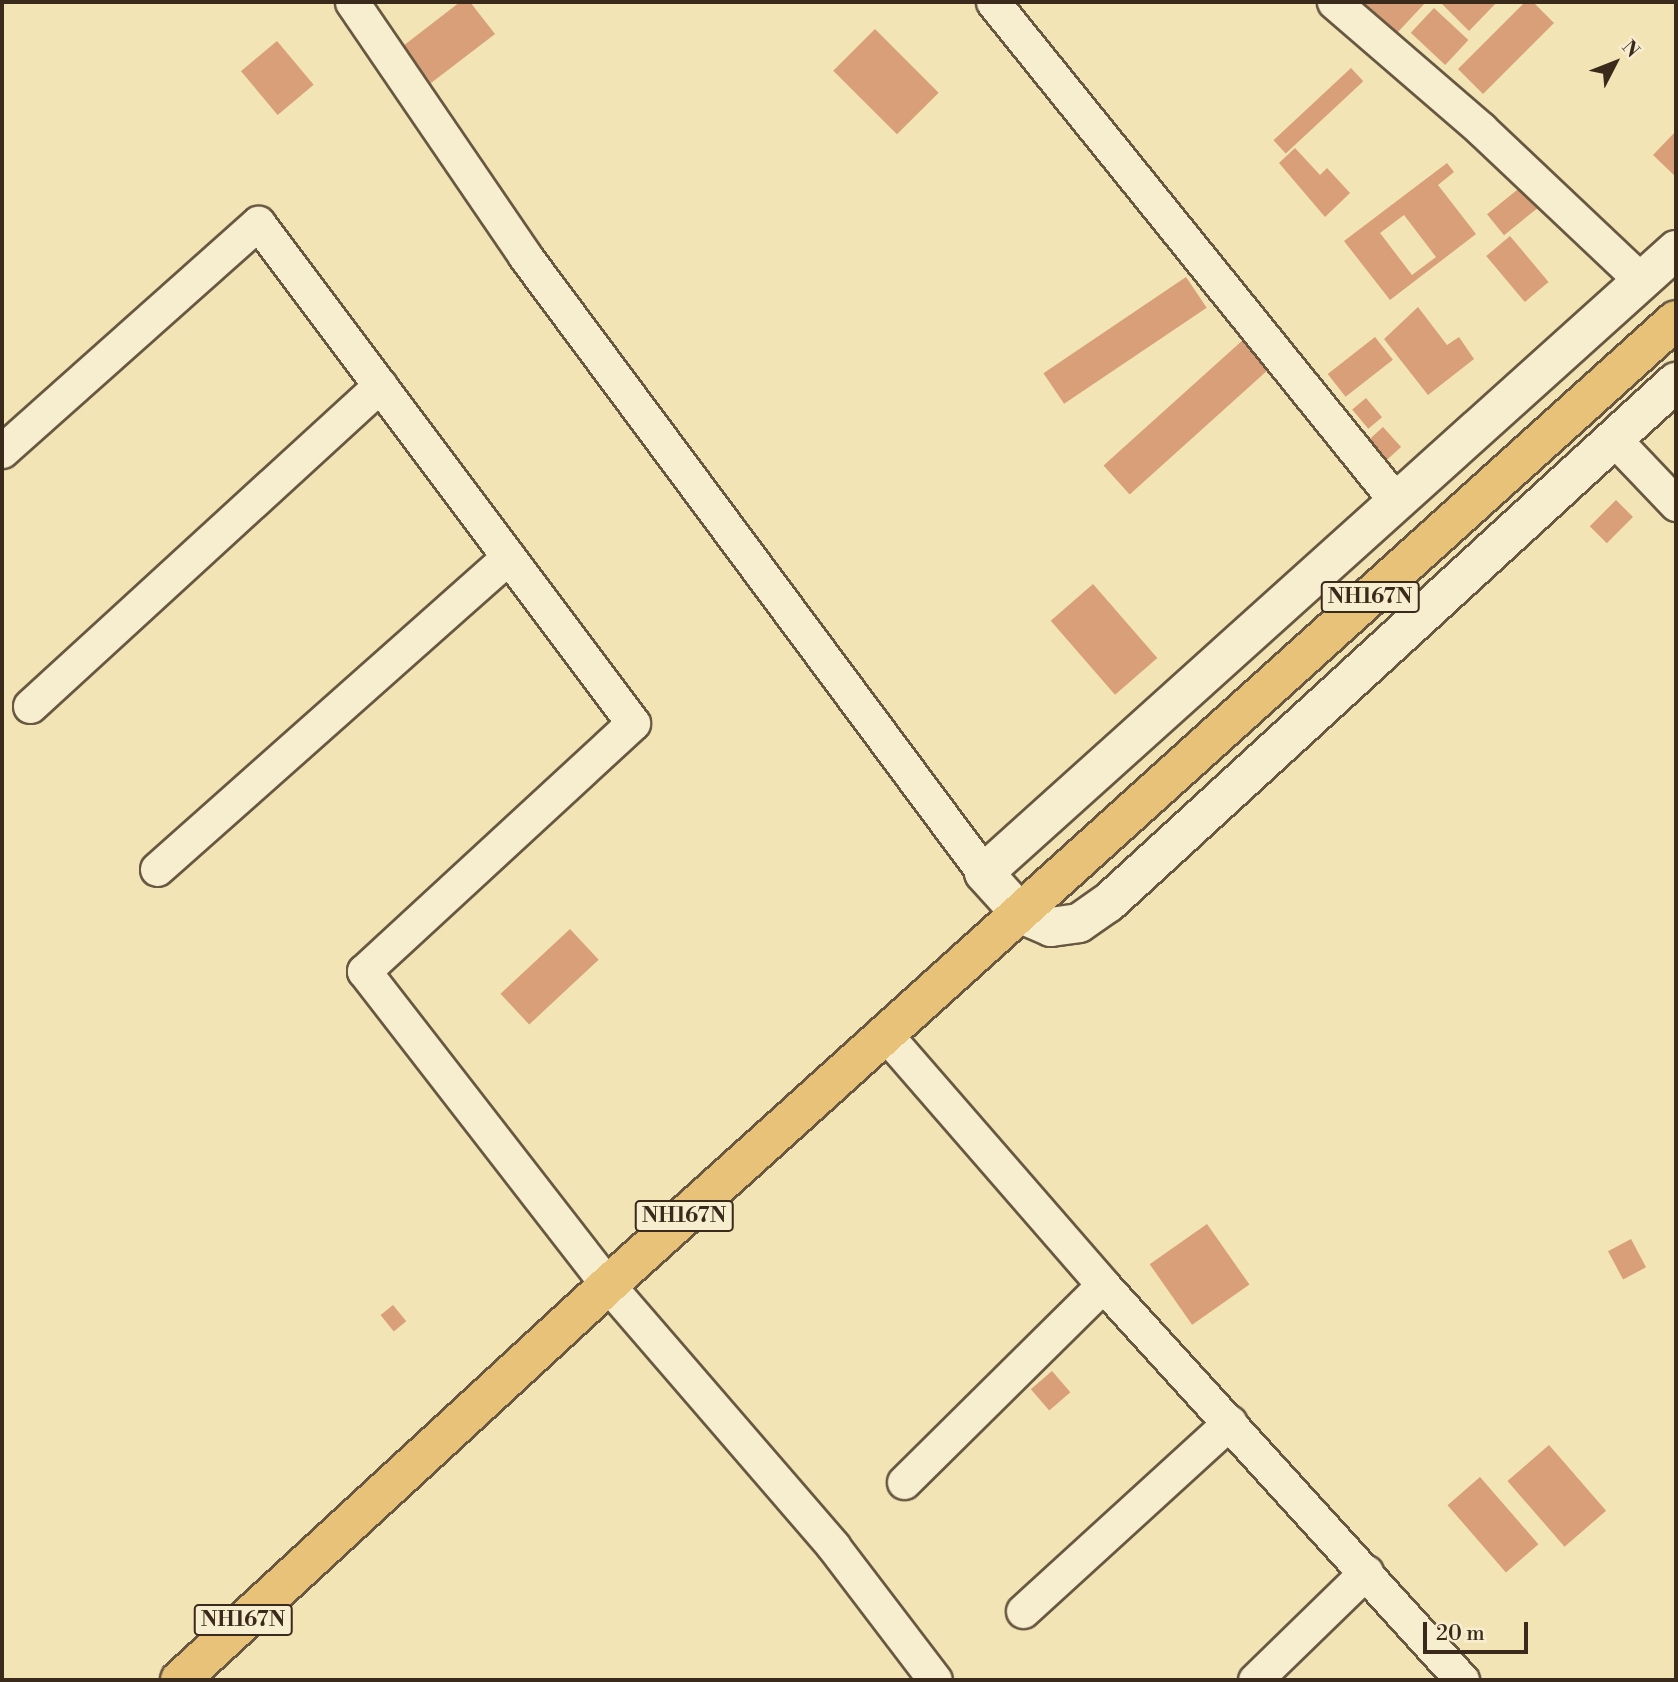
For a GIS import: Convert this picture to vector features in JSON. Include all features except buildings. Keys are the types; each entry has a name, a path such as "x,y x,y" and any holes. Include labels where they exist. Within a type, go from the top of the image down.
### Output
{"highway":[{"name":"NH167N","path":"180,1680 608,1285 1676,320"}],"main road":[{"path":"1676,250 1395,500 984,873 1021,914 1051,927 1079,923 1108,903 1676,382"}],"street":[{"path":"352,2 525,256 984,873"},
{"path":"993,2 1395,500"},
{"path":"1334,2 1481,129 1642,281"},
{"path":"2,451 258,223 633,723 364,971 608,1285 833,1546 935,1680"},
{"path":"30,706 380,384"},
{"path":"1614,439 1676,504"},
{"path":"157,869 509,557"},
{"path":"886,1035 1103,1285 1462,1680"},
{"path":"904,1482 1103,1285"},
{"path":"1023,1611 1230,1422"},
{"path":"1255,1680 1366,1572"}]}
